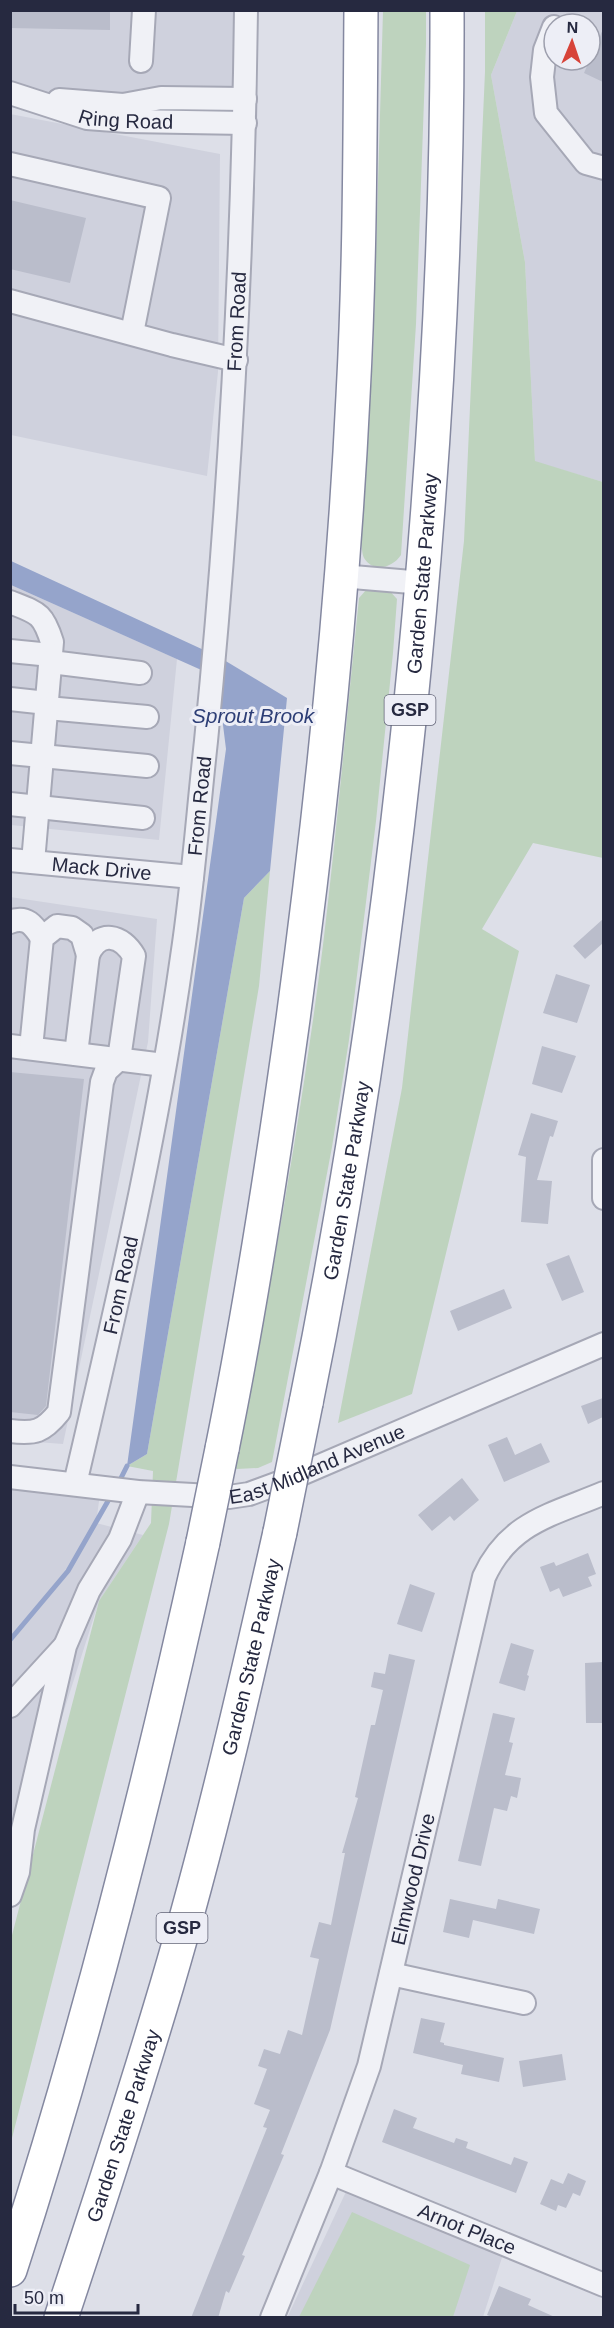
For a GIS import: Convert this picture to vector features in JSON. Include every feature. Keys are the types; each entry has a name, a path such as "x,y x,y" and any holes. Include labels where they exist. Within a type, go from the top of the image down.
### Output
{"highway":[{"path":"10,2270 64,2098 122,1890 154,1762 222,1449 268,1200 315,846 341,576 357,307 361,10"},
{"name":"Garden State Parkway","path":"61,2318 167,1982 228,1753 280,1532 344,1208 396,840 423,583 443,247 447,10"}],"street":[{"path":"141,61 144,10"},
{"name":"From Road","path":"75,1484 147,1165 183,956 216,633 236,360 246,10"},
{"path":"543,72 546,113 586,163 603,168"},
{"path":"18,95 123,105 161,98 245,99"},
{"name":"Ring Road","path":"18,95 96,119 244,123"},
{"path":"10,164 159,198 132,333"},
{"path":"10,301 236,360"},
{"path":"341,576 423,583"},
{"path":"10,602 33,611 46,622 52,642 33,862"},
{"path":"10,651 140,673"},
{"path":"10,699 147,717"},
{"path":"10,753 147,766"},
{"path":"10,804 143,818"},
{"name":"Mack Drive","path":"10,860 192,877"},
{"path":"10,922 29,921 36,926 42,938 21,1047 165,1065"},
{"path":"42,938 57,926 72,928 82,935 88,955"},
{"path":"10,1431 34,1433 48,1425 59,1412 102,1082 106,1071 118,1059 134,956 128,944 116,938 102,939 92,944 88,955 76,1054"},
{"path":"603,1160 603,1198"},
{"name":"East Midland Avenue","path":"10,1477 141,1492 229,1497 249,1494 287,1480 603,1344"},
{"path":"10,1895 14,1871 16,1826 65,1646 89,1590 120,1539 141,1492"},
{"name":"Elmwood Drive","path":"272,2318 331,2173 369,2066 484,1577 492,1559 502,1545 516,1532 603,1493"},
{"path":"10,1706 65,1646"},
{"path":"391,1974 524,2002"},
{"name":"Arnot Place","path":"331,2173 603,2285"}],"shaded area":[{"path":"11,11 246,11 245,99 11,93"},
{"path":"517,11 603,11 603,482 535,462 525,262 491,75"},
{"path":"10,114 220,154 218,372 207,476 11,435"},
{"path":"11,585 177,659 159,840 11,825"},
{"path":"10,897 157,919 148,1042 63,1444 11,1440"},
{"path":"11,1477 101,1487 96,1523 143,1535 99,1601 11,1877"},
{"path":"351,2181 506,2245 483,2317 287,2318"}],"green space":[{"path":"383,11 426,11 426,44 416,324 401,555 393,563 378,567 368,563 364,558 361,543 373,356"},
{"path":"485,11 517,11 491,75 525,262 535,461 603,482 603,858 533,843 482,929 519,951 412,1394 338,1423 402,1088 464,541 485,72"},
{"path":"387,588 397,599 376,821 349,1040 332,1147 272,1462 258,1468 237,1469 234,1467 284,1207 305,1076 333,858 359,598 367,589"},
{"path":"270,871 259,986 169,1524 11,2142 11,1939 99,1601 151,1523 153,1471 127,1466 147,1454 244,898"},
{"path":"352,2212 470,2265 453,2317 299,2317"}],"water":[{"name":"Sprout Brook","path":"11,561 219,657 287,698 270,871 244,898 147,1454 127,1466 226,749 217,677 11,585"}],"building":[{"path":"10,10 110,10 110,30 10,28"},
{"path":"603,29 603,82 584,73 602,72"},
{"path":"10,200 86,218 70,283 10,269"},
{"path":"603,919 603,943 585,959 573,946"},
{"path":"556,974 590,985 577,1023 543,1013"},
{"path":"542,1046 576,1056 562,1093 532,1084"},
{"path":"10,1072 84,1079 46,1406 38,1415 10,1412"},
{"path":"531,1113 558,1121 553,1137 550,1136 537,1180 552,1181 548,1224 521,1222 526,1157 518,1155"},
{"path":"569,1255 584,1292 562,1301 546,1264"},
{"path":"504,1289 512,1308 458,1331 450,1311"},
{"path":"603,1398 603,1417 588,1424 581,1406"},
{"path":"507,1437 515,1455 541,1443 550,1462 504,1482 488,1445"},
{"path":"462,1478 479,1500 454,1521 450,1516 432,1531 418,1515"},
{"path":"588,1553 596,1574 588,1577 592,1586 563,1597 559,1588 550,1592 540,1567 554,1562 556,1566"},
{"path":"410,1584 435,1593 422,1632 397,1624"},
{"path":"511,1643 534,1650 525,1691 499,1683"},
{"path":"389,1654 415,1660 330,2030 281,2154 284,2155 242,2255 245,2256 229,2293 226,2291 218,2318 191,2318 267,2128 263,2127 270,2110 254,2104 267,2069 258,2066 264,2049 280,2054 288,2030 302,2035 319,1959 310,1957 319,1922 331,1925 345,1853 342,1853 358,1798 355,1797 371,1725 375,1725 383,1690 371,1687 374,1672 385,1674"},
{"path":"603,1662 603,1723 586,1723 585,1663"},
{"path":"493,1713 515,1718 509,1742 513,1743 505,1775 521,1778 517,1798 511,1796 507,1811 494,1808 481,1866 458,1861"},
{"path":"450,1899 496,1909 498,1899 540,1909 534,1934 473,1920 469,1938 443,1932"},
{"path":"421,2018 445,2023 440,2042 444,2045 504,2058 499,2082 461,2074 463,2065 413,2053"},
{"path":"562,2054 566,2080 523,2087 519,2061"},
{"path":"394,2109 417,2118 413,2128 454,2143 456,2138 468,2142 466,2148 511,2165 514,2157 528,2162 516,2193 382,2142"},
{"path":"568,2173 586,2181 580,2196 573,2193 566,2208 558,2205 556,2211 540,2204 551,2179 563,2184"},
{"path":"499,2286 531,2299 528,2305 557,2318 494,2318 487,2315"}],"waterway":[{"name":"Sprout Brook","path":"118,1484 127,1466"},
{"name":"Sprout Brook","path":"10,1640 68,1571 112,1494"}]}
